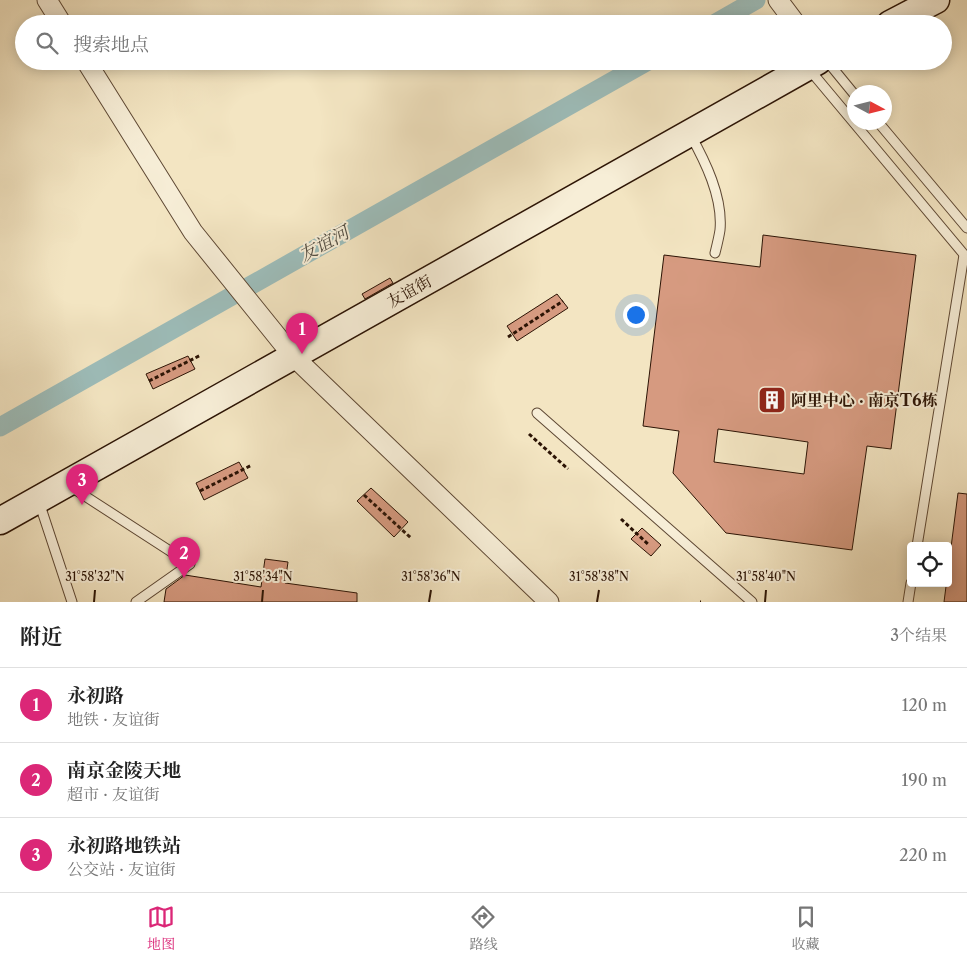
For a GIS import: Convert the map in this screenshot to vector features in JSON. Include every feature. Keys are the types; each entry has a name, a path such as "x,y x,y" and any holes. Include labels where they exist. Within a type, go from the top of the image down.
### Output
{"street":[{"path":"47,0 56,15"},
{"path":"907,15 936,0"},
{"path":"92,70 194,232 293,356 549,602"},
{"name":"友谊街","path":"0,521 804,70"}],"lane":[{"path":"822,70 966,257 918,542"},
{"path":"825,70 847,88"},
{"path":"885,130 967,228"},
{"path":"689,134 704,159 717,200 720,229 715,252"},
{"path":"537,414 752,602"},
{"path":"66,484 190,564 136,602"},
{"path":"38,499 72,602"},
{"path":"908,602 910,587"}],"path":[{"path":"508,337 563,301"},
{"path":"149,381 201,356"},
{"path":"529,434 568,469"},
{"path":"200,491 252,466"},
{"path":"364,495 411,538"},
{"path":"621,519 649,545"}],"building":[{"name":"阿里中心 · 南京T6栋","path":"763,235 916,255 891,449 867,446 852,550 726,533 673,473 679,431 643,426 664,255 760,267","holes":["718,429 808,442 804,474 714,462"]},
{"path":"390,278 393,283 365,299 362,294"},
{"path":"557,294 568,308 517,341 507,326"},
{"path":"188,356 195,369 153,389 146,374"},
{"path":"239,462 248,478 204,500 196,483"},
{"path":"371,488 408,522 394,537 357,501"},
{"path":"958,493 967,494 967,602 944,602 946,587 952,587 952,542"},
{"path":"642,528 661,545 651,556 631,539"},
{"path":"265,559 288,562 285,583 357,593 357,602 164,602 166,589 185,575 261,587"}],"waterway":[{"name":"友谊河","path":"730,15 756,0"},
{"name":"友谊河","path":"0,427 632,70"}],"place":[{"name":"永初路","path":"302,354"},
{"name":"阿里中心 · 南京T6栋","path":"772,400"},
{"name":"永初路地铁站","path":"82,505"},
{"name":"南京金陵天地","path":"184,578"}]}
